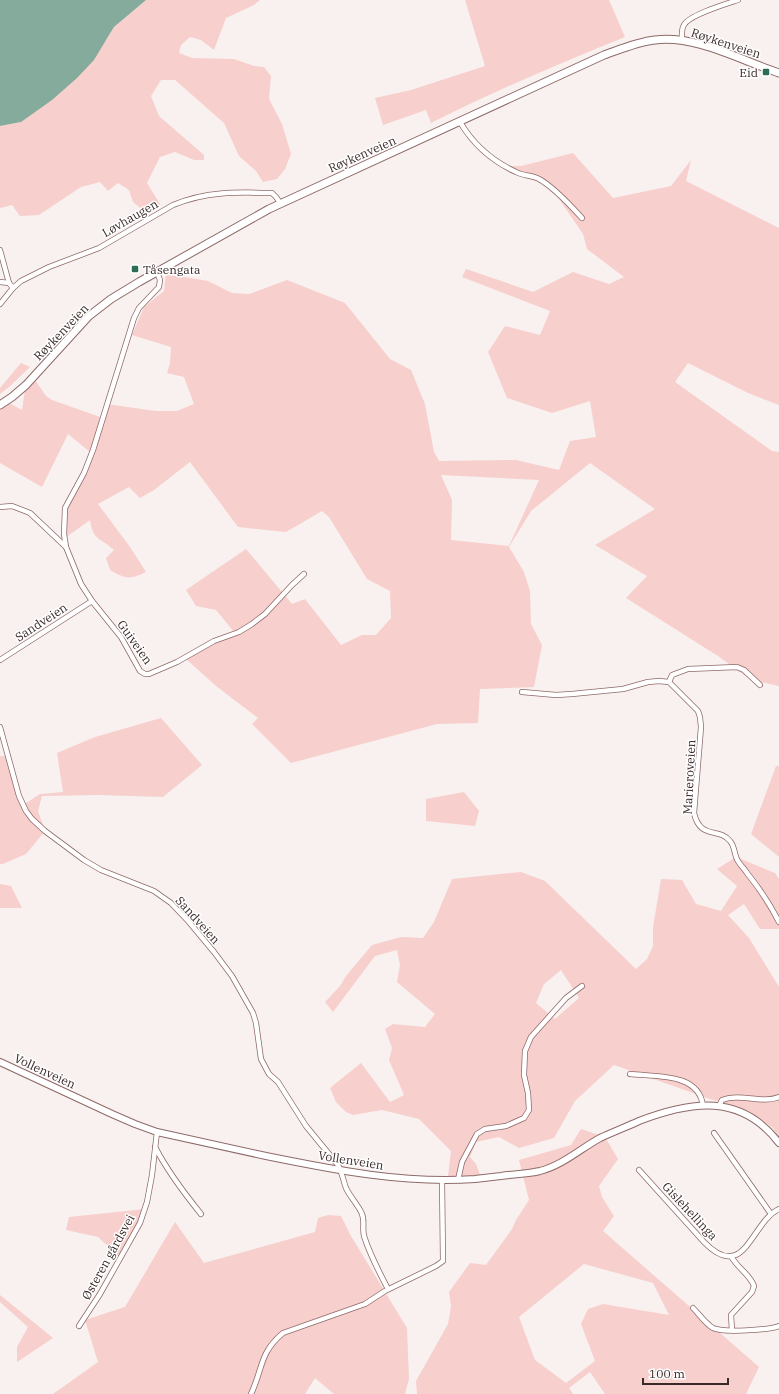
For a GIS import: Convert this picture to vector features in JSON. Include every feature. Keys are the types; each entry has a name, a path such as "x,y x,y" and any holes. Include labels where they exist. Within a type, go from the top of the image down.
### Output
{"main road":[{"name":"Røykenveien","path":"0,405 26,385 79,326 93,313 111,299 157,272 244,222 281,204 604,55 638,43 655,40 682,41 710,48 779,73"},
{"name":"Vollenveien","path":"0,1062 123,1119 157,1132 341,1171 391,1177 458,1180 521,1174 546,1169 566,1160 600,1138 630,1125 676,1109 690,1106 719,1106 737,1110 752,1117 766,1128 779,1143"}],"street":[{"path":"682,41 682,28 687,21 695,16 738,0"},
{"path":"460,122 473,141 484,152 516,173 538,178 563,198 582,218"},
{"name":"Løvhaugen","path":"0,304 21,281 48,267 98,248 184,200 225,192 272,193 281,204"},
{"path":"0,250 9,283 13,288"},
{"path":"66,547 64,534 65,508 84,473 93,450 134,318 139,308 160,287 160,280 157,272"},
{"path":"0,282 9,283"},
{"name":"Guiveien","path":"0,507 12,506 30,513 66,547 81,584 92,601 121,637 140,671 145,674 149,674 177,662 214,641 239,632 252,624 265,614 304,574"},
{"name":"Sandveien","path":"0,660 92,601"},
{"path":"522,692 556,695 623,689 648,682 669,682 672,675 688,669 728,667 744,670 760,685"},
{"name":"Marieroveien","path":"669,682 698,711 702,727 694,813 696,820 701,828 723,836 729,840 732,844 738,862 747,872 779,922"},
{"name":"Sandveien","path":"0,727 19,796 26,811 32,819 45,831 84,860 101,870 154,891 171,903 189,922 232,976 253,1014 261,1058 269,1074 278,1082 306,1126 338,1165 352,1200 362,1213 364,1220 363,1232 369,1251 388,1289"},
{"path":"458,1180 462,1162 477,1134 485,1129 506,1126 524,1118 529,1110 528,1093 524,1075 525,1051 531,1037 566,998 582,986"},
{"path":"630,1074 675,1078 686,1081 699,1094 703,1106"},
{"path":"719,1106 722,1100 729,1098 772,1099 779,1097"},
{"name":"Østeren gårdsvei","path":"79,1326 100,1294 140,1223 147,1202 157,1132"},
{"path":"714,1134 771,1214"},
{"name":"Østeren gårdsvei","path":"156,1147 164,1164 179,1187 201,1214"},
{"name":"Gislehellinga","path":"640,1170 710,1248 722,1255 731,1256"},
{"path":"250,1394 264,1355 275,1340 284,1333 365,1304 388,1289 436,1266 442,1260 442,1180"},
{"path":"732,1330 731,1315 752,1292 754,1286 731,1256 748,1246 766,1219 771,1214 779,1210"},
{"path":"693,1308 712,1328 720,1330 765,1330 779,1326"}],"shaded area":[{"path":"0,0 146,0 114,27 94,60 77,78 52,100 21,122 0,126"},
{"path":"146,0 260,0 254,5 226,18 214,50 201,40 190,37 181,45 179,53 192,58 234,59 254,66 264,67 271,76 269,99 282,124 291,154 285,169 277,179 263,182 256,171 239,156 224,123 175,80 161,80 151,96 159,116 204,155 204,160 194,160 175,152 160,157 147,183 160,204 159,208 148,214 133,202 129,190 118,183 108,191 100,182 81,187 39,215 20,216 12,205 0,208 0,126 21,122 106,40 114,27"},
{"path":"465,0 609,0 625,37 503,89 431,123 426,110 383,125 375,98 411,90 485,66"},
{"path":"573,153 613,198 671,186 691,160 686,181 779,228 779,405 748,393 688,363 675,382 772,451 779,452 779,686 751,680 718,656 626,598 647,576 595,545 655,509 590,463 531,511 509,547 524,572 530,591 531,624 542,645 534,687 480,689 478,723 437,724 291,763 252,724 258,718 216,686 185,658 234,632 216,610 196,606 186,590 246,549 292,604 305,599 341,645 362,635 376,635 391,618 390,591 367,579 329,517 322,511 286,532 238,527 190,462 154,490 140,498 129,487 98,504 130,547 146,572 131,577 124,577 110,570 106,558 114,550 95,535 91,527 90,520 65,538 66,507 86,468 106,404 156,411 177,411 194,404 184,377 167,373 170,363 171,347 132,335 144,307 164,291 166,274 208,281 232,293 249,294 287,280 345,303 390,359 411,370 425,404 434,452 439,461 516,460 559,470 570,441 596,437 590,401 552,413 507,398 488,352 505,326 540,335 550,311 462,277 466,269 533,292 573,272 609,284 624,277 587,249 583,234 551,187 527,178 511,167 521,166","holes":["441,475 539,480 509,546 451,540 452,500"]},
{"path":"21,363 30,367 0,394 0,388"},
{"path":"35,380 46,396 52,400 100,417 90,452 68,434 42,487 0,463 0,409 9,403 22,410 25,390"},
{"path":"161,718 202,765 163,797 98,795 42,796 38,811 45,831 26,854 0,864 0,756 7,756 23,805 40,794 63,792 57,753 95,737"},
{"path":"776,766 779,766 779,857 751,834"},
{"path":"464,792 479,811 475,826 426,821 426,799"},
{"path":"736,857 775,873 779,879 779,929 760,929 744,904 728,915 749,938 779,987 779,1139 773,1128 743,1109 614,1065 575,1101 554,1138 519,1148 499,1137 476,1142 470,1157 476,1164 480,1175 465,1177 448,1176 451,1151 419,1119 382,1110 353,1115 346,1112 336,1102 330,1088 361,1063 390,1102 404,1095 389,1060 392,1048 385,1029 393,1024 425,1027 435,1014 397,982 400,965 397,950 375,956 333,1012 325,1002 340,986 346,976 372,945 401,937 423,938 434,922 452,879 521,872 545,881 636,969 647,959 653,946 653,927 661,879 682,880 696,904 721,911 737,886 717,869","holes":["561,970 579,998 555,1019 536,1003 544,984"]},
{"path":"0,884 11,886 22,908 0,908"},
{"path":"581,1129 605,1137 618,1159 599,1186 602,1197 614,1216 603,1231 759,1367 746,1394 605,1394 590,1372 569,1388 573,1394 417,1394 416,1381 448,1324 451,1306 449,1292 470,1263 486,1265 512,1229 529,1200 519,1160 571,1145","holes":["584,1264 653,1283 669,1315 603,1304 588,1309 581,1324 595,1361 566,1383 535,1360 519,1317"]},
{"path":"145,1209 120,1257 98,1237 66,1230 69,1217"},
{"path":"328,1215 341,1216 351,1236 407,1328 409,1379 405,1394 334,1394 315,1378 305,1394 53,1394 98,1362 85,1320 125,1307 175,1222 204,1263 315,1232 318,1218"},
{"path":"0,1295 53,1338 17,1362 17,1347 28,1327 0,1302"}],"place":[{"name":"Eid","path":"766,72"},
{"name":"Tåsengata","path":"135,269"}]}
